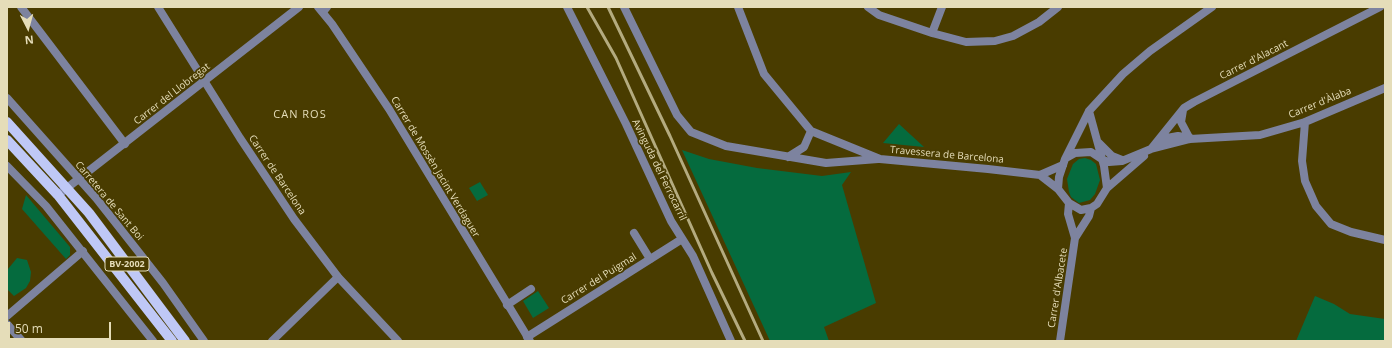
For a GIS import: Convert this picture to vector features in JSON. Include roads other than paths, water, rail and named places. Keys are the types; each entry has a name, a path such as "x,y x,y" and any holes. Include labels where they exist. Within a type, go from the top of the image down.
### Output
{"main road":[{"name":"BV-2002","path":"7,122 89,214 185,341"},
{"name":"BV-2002","path":"7,140 58,195 172,341"}],"street":[{"path":"21,7 125,144"},
{"name":"Carrer de Barcelona","path":"158,7 204,82 294,218 338,277 398,341"},
{"name":"Carrer del Llobregat","path":"58,195 299,7"},
{"name":"Avinguda del Ferrocarril","path":"567,7 626,124 671,221 693,256 731,341"},
{"path":"624,7 677,115 691,132 726,146 826,163 880,159"},
{"name":"Travessera de Barcelona","path":"738,7 764,74 811,131 859,149 880,159 1040,175"},
{"path":"868,7 880,15 932,34 966,42 994,41 1013,36 1033,25 1058,7"},
{"path":"932,34 942,7"},
{"path":"1058,189 1059,177 1064,162 1089,111 1123,74 1150,51 1212,7"},
{"name":"Carrer d'Alacant","path":"1151,149 1184,108 1380,7"},
{"name":"Carrer de Mossèn Jacint Verdaguer","path":"323,9 389,109 529,339"},
{"name":"Carrer d'Àlaba","path":"1151,149 1167,138 1178,136 1190,138 1260,135 1305,122 1385,88"},
{"name":"Carretera de Sant Boi","path":"7,98 80,179 163,283 204,341"},
{"path":"1184,108 1181,122 1190,138"},
{"path":"1089,111 1102,160 1107,188"},
{"path":"1305,122 1302,161 1305,181 1316,206 1331,224 1351,232 1385,240"},
{"path":"788,157 804,147 811,131"},
{"path":"1097,141 1112,156 1122,161"},
{"path":"1058,189 1040,175 1064,162 1075,153 1091,152 1102,160 1109,162 1122,161 1151,149"},
{"name":"Carrer d'Albacete","path":"1060,341 1076,238 1092,208 1098,204 1107,188 1151,149"},
{"path":"7,166 46,206 153,341"},
{"name":"Carrer d'Albacete","path":"1058,189 1068,203 1068,214 1076,238"},
{"path":"1068,203 1081,210 1092,208"},
{"path":"634,233 650,259"},
{"name":"Carrer del Puigmal","path":"529,339 682,239"},
{"path":"7,316 83,251"},
{"path":"272,341 338,277"},
{"path":"507,304 531,289"},
{"path":"7,324 22,341"}],"railway":[{"path":"587,7 616,58 712,273 745,341"},
{"path":"608,7 670,136 763,341"}],"district":[{"name":"CAN ROS","path":"300,115"}]}
